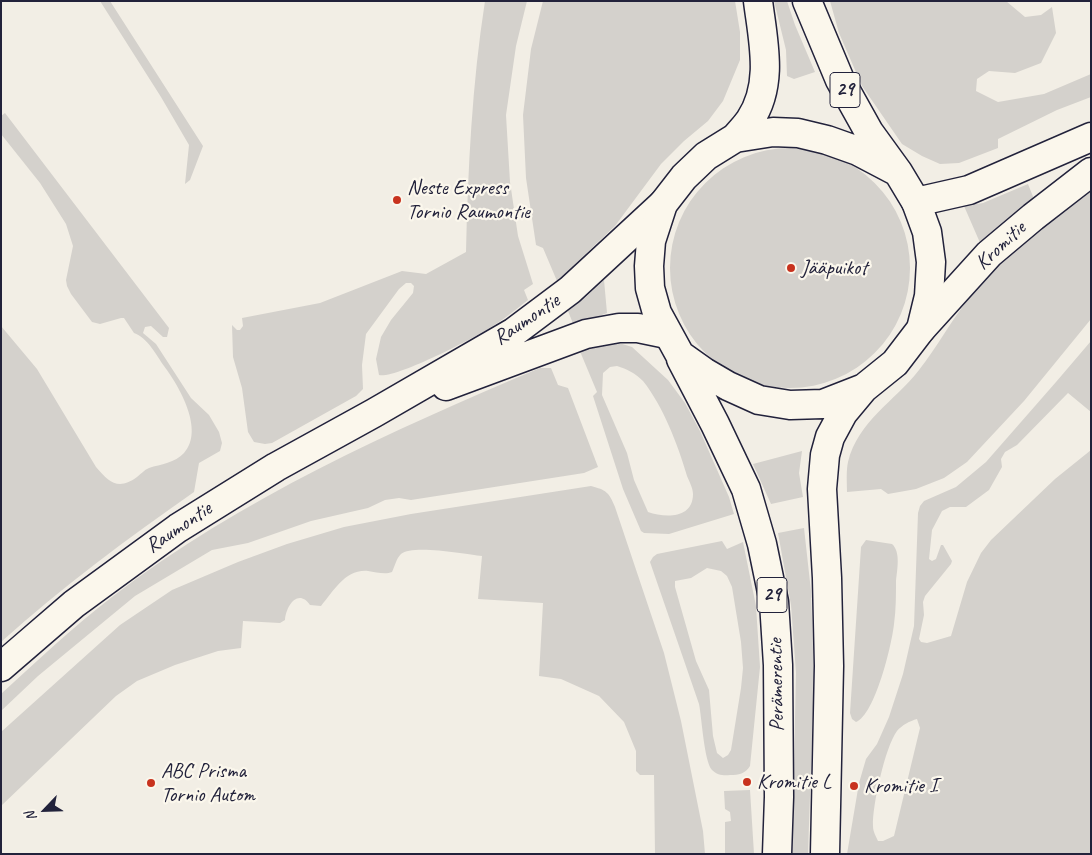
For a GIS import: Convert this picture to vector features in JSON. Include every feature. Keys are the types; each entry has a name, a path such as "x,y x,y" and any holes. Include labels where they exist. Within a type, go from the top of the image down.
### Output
{"main road":[{"name":"29","path":"758,1 765,62 765,83 759,104 750,120 735,138 706,156 684,177 663,204 651,241 649,266 650,288 656,313 673,344 704,372 728,386 759,400 790,405 823,404 864,388"},
{"name":"29","path":"807,1 840,80 869,132 898,172 916,202 927,232 931,262 929,296 921,329 895,363 864,388 843,413 830,437 824,464 822,489 829,666 824,854"},
{"name":"29","path":"735,138 773,132 798,133 828,140 858,151 898,172"},
{"path":"916,202 969,190 1091,137"},
{"name":"Kromitie","path":"921,329 989,254 1091,172"},
{"name":"Raumontie","path":"1,668 74,604 178,528 276,467 514,332 570,290 663,204"},
{"name":"Raumontie","path":"374,413 586,334 619,328 638,328 673,344"},
{"name":"Perämerentie","path":"673,344 715,424 746,490 762,544 774,602 778,665 779,797 776,854"}],"shaded area":[{"path":"100,1 110,1 203,146 190,180 185,184 189,145"},
{"path":"485,1 527,1 516,46 506,115 510,182 518,236 533,284 524,290 528,300 493,326 450,349 400,371 388,375 379,375 376,359 381,337 391,320 413,293 414,286 411,283 406,283 399,289 366,334 362,365 363,389 356,396 272,443 254,442 248,432 242,388 233,357 232,325 237,330 240,330 243,326 242,318 320,303 402,271 426,274 466,252 471,126"},
{"path":"543,1 735,1 740,32 740,60 723,101 708,121 661,164 615,226 557,281 543,248 536,245 526,178 523,115 531,49"},
{"path":"774,1 787,1 815,72 794,79 787,76 786,50"},
{"path":"830,1 1006,1 1025,17 1041,15 1052,7 1056,33 1041,63 1015,73 989,71 977,79 976,91 998,102 1044,94 1091,74 1091,97 1057,110 998,139 998,148 959,163 940,164 902,144 862,86 839,33"},
{"path":"5,113 169,328 167,337 163,337 151,326 145,327 143,333 156,344 191,398 209,415 219,432 222,443 220,451 199,463 194,492 95,564 1,642 1,326 37,369 96,467 114,483 119,484 130,481 147,469 176,459 184,453 190,443 192,433 188,408 182,396 155,352 143,338 134,333 124,318 100,324 92,322 71,294 66,280 73,246 66,224 40,183 1,134 1,116"},
{"path":"790,148 813,150 836,157 857,168 875,183 890,201 901,222 908,245 910,268 908,291 901,314 890,335 875,353 857,368 836,379 813,386 790,388 767,386 744,379 723,368 705,353 690,335 679,314 672,291 670,268 672,245 679,222 690,201 705,183 723,168 744,157 767,150"},
{"path":"1028,184 1034,199 981,245 964,206 983,203"},
{"path":"1091,190 1091,319 1024,401 967,462 944,478 916,489 888,494 881,489 847,492 848,462 860,435 878,412 919,370 969,298 1010,253"},
{"path":"604,280 607,313 574,326 568,311"},
{"path":"1091,341 1091,412 1068,393 1017,445 1005,452 1001,459 1002,467 989,490 966,507 950,507 942,511 932,530 929,559 932,561 936,559 941,545 943,545 952,561 925,596 923,602 924,615 919,639 921,642 927,643 951,636 967,582 981,553 991,540 1055,479 1091,450 1091,854 847,854 859,783 866,759 877,744 889,717 903,674 914,626 918,513 920,506 924,501 956,487 986,462","holes":["917,719 920,728 894,836 878,841 873,826 873,817 880,777 892,739 897,731 909,722"]},
{"path":"602,342 619,343 632,347 668,380 685,403 700,431 729,497 734,514 669,534 644,533 641,531 623,489 593,396 597,392 579,349","holes":["617,366 628,370 643,381 657,402 669,426 693,492 692,502 688,508 677,515 670,516 648,512 634,480 627,453 602,395 603,373 610,367"]},
{"path":"540,368 551,368 558,385 568,388 598,467 584,473 411,500 399,498 385,500 368,508 311,521 248,543 212,550 135,596 38,676 1,711 1,694 70,632 112,597 161,561 212,528 318,469 373,442"},
{"path":"802,451 799,473 803,497 771,504 753,464"},
{"path":"591,486 606,492 613,502 664,653 681,721 703,831 705,854 655,854 654,775 640,775 636,771 636,751 624,722 599,696 561,679 539,676 543,603 478,599 482,556 440,550 407,551 399,556 392,572 360,571 346,577 321,606 310,605 306,600 297,599 290,605 285,620 280,623 243,621 241,648 218,651 175,665 137,681 116,696 1,806 1,732 120,625 172,590 287,544 344,527 411,514"},
{"path":"804,528 811,591 814,677 808,854 792,854 796,673 791,605 778,533"},
{"path":"866,540 892,544 895,547 898,561 896,608 893,634 876,693 870,707 863,717 856,722 852,719 850,713 861,547"},
{"path":"722,541 727,549 743,542 756,606 760,667 750,766 742,774 721,775 714,772 709,765 699,704 650,562 657,554","holes":["707,568 721,571 727,576 732,587 741,642 743,668 731,750 723,758 717,753 713,736 709,690 696,661 675,587 675,581 691,578"]},
{"path":"750,790 754,854 725,854 725,822 731,821 730,812 725,809 724,791"}],"place":[{"name":"Neste Express Tornio Raumontie","path":"397,200"},
{"name":"Jääpuikot","path":"791,268"},
{"name":"Kromitie L","path":"747,782"},
{"name":"ABC Prisma Tornio Autom","path":"151,783"},
{"name":"Kromitie I","path":"854,786"}]}
